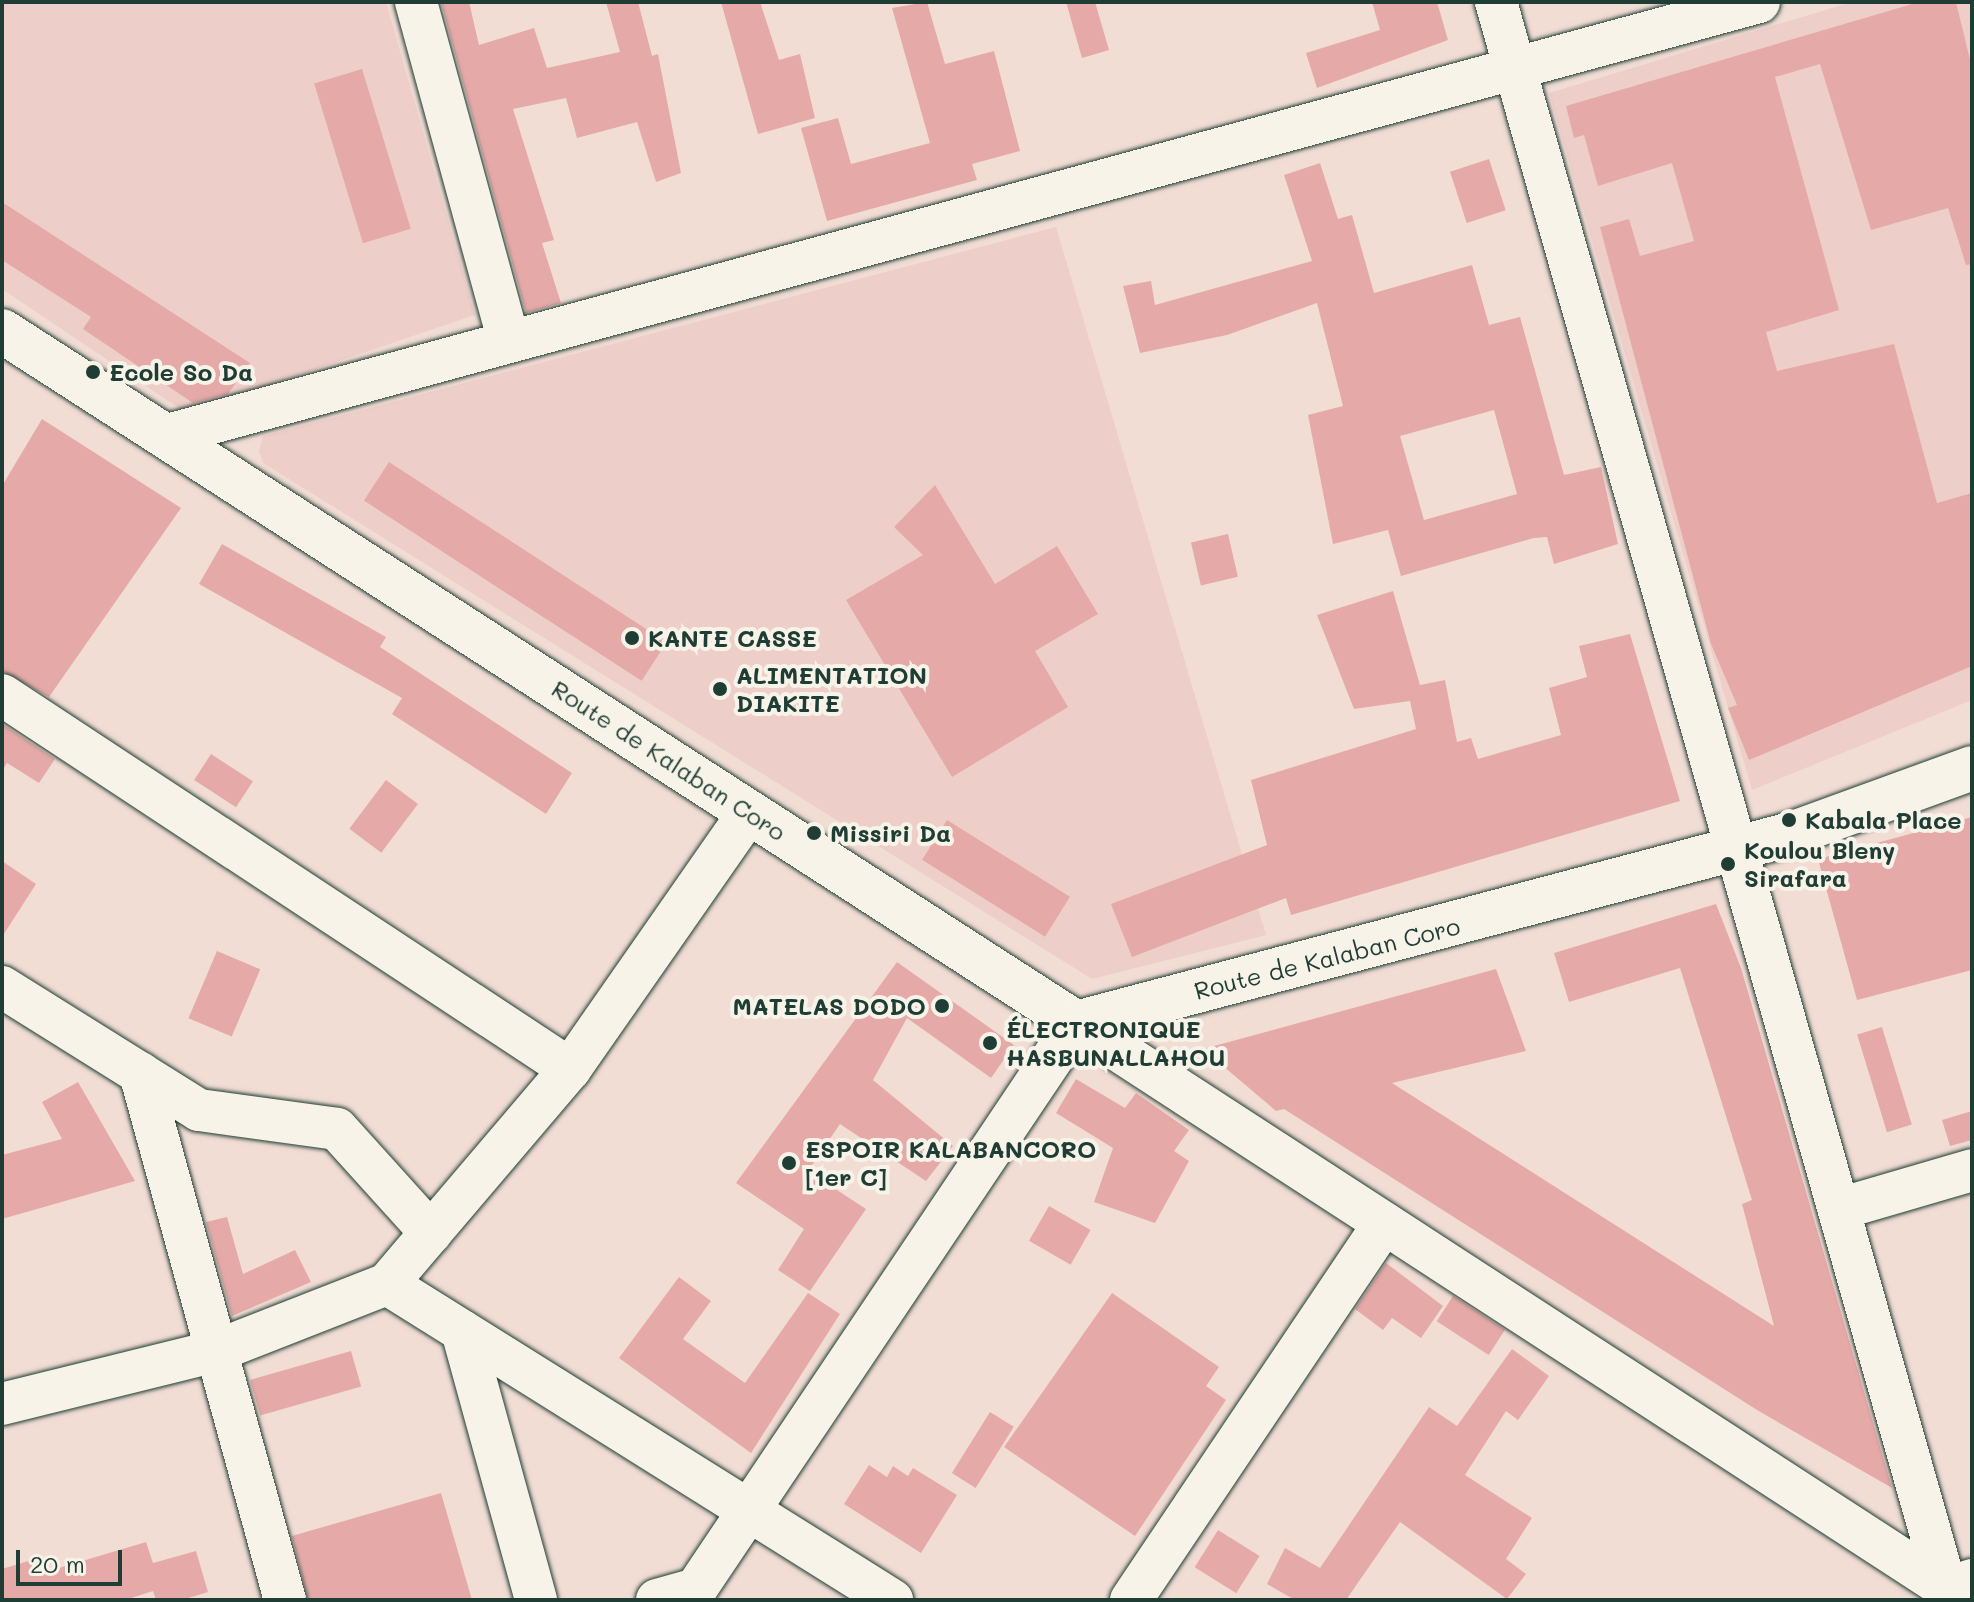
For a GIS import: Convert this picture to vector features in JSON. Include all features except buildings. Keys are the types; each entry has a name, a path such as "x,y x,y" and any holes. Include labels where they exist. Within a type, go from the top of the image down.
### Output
{"main road":[{"name":"Route de Kalaban Coro","path":"6,343 164,436 1076,1023 1736,849 1972,768"}],"street":[{"path":"416,2 509,342"},
{"path":"1496,2 1839,1209 1956,1589"},
{"path":"164,436 1759,2"},
{"path":"2,695 570,1069"},
{"path":"2,1404 216,1351 387,1284 570,1069 749,812"},
{"path":"13,1004 140,1073 199,1110 337,1129 431,1233"},
{"path":"657,1600 696,1589 1076,1023 1956,1589"},
{"path":"140,1073 285,1600"},
{"path":"1839,1209 1972,1170"},
{"path":"1131,1600 1384,1223"},
{"path":"387,1284 892,1600"},
{"path":"462,1331 536,1600"}],"shaded area":[{"path":"2,2 386,2 475,315 186,413 2,289"},
{"path":"1852,2 1972,2 1972,700 1752,790 1549,93"},
{"path":"1056,227 1266,935 1092,979 263,463 259,451 263,436"}],"place":[{"name":"Ecole So Da","path":"93,372"},
{"name":"KANTE CASSE","path":"632,638"},
{"name":"ALIMENTATION DIAKITE","path":"720,689"},
{"name":"Kabala Place","path":"1789,820"},
{"name":"Missiri Da","path":"814,833"},
{"name":"Koulou Bleny Sirafara","path":"1728,864"},
{"name":"MATELAS DODO","path":"942,1006"},
{"name":"ÉLECTRONIQUE HASBUNALLAHOU","path":"990,1043"},
{"name":"ESPOIR KALABANCORO [1er C]","path":"789,1163"}]}
